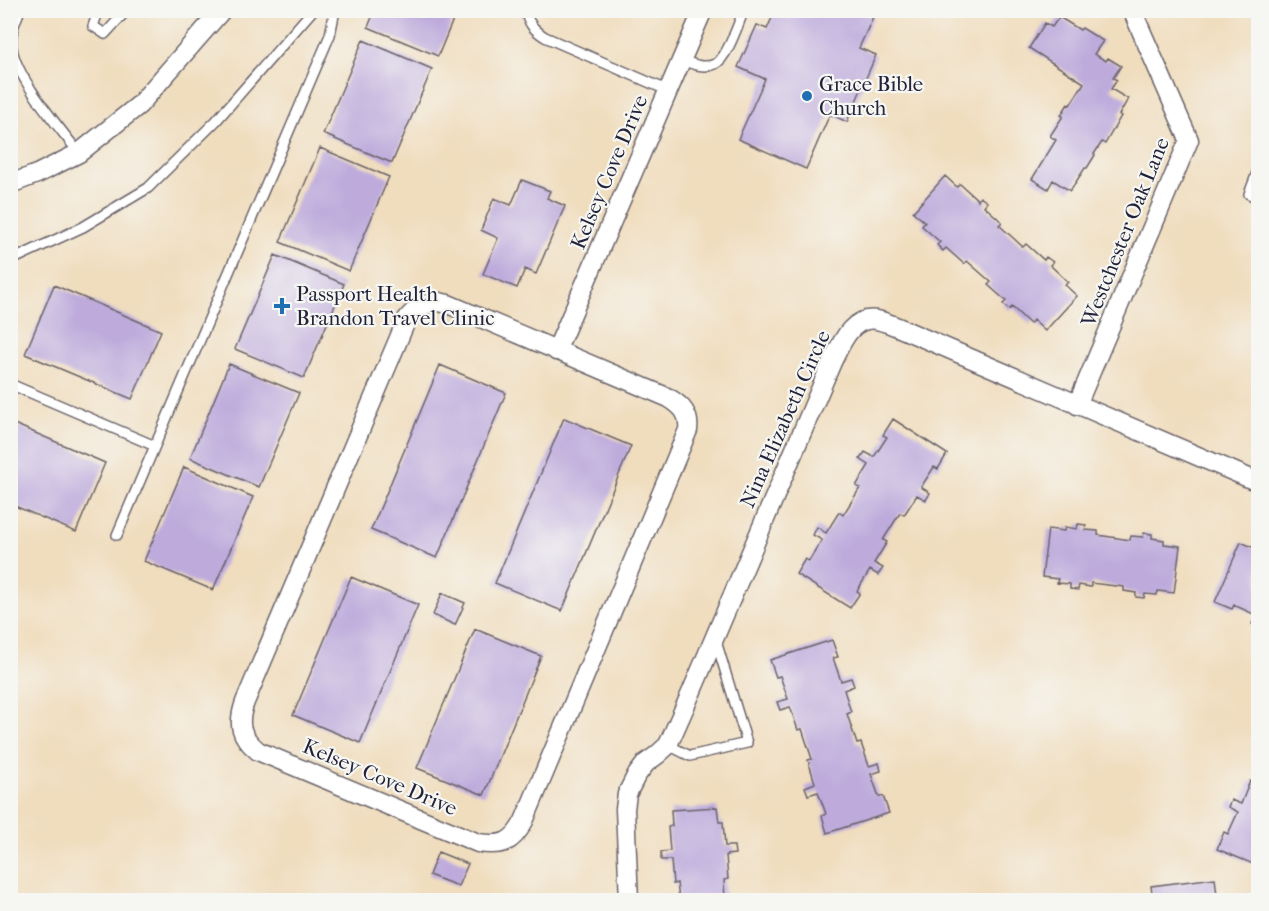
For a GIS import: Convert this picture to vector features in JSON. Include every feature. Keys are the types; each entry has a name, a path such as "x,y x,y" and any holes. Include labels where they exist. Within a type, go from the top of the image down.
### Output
{"street":[{"path":"10,184 37,174 79,153 139,105 222,10"},
{"name":"Kelsey Cove Drive","path":"556,351 703,10"},
{"name":"Westchester Oak Lane","path":"1077,405 1189,140 1132,10"},
{"name":"Kelsey Cove Drive","path":"439,302 556,351 669,398 682,408 689,422 688,430 517,834 507,842 495,845 478,843 258,751 244,736 241,726 241,714 245,702 407,319 422,305 439,302"},
{"name":"Nina Elizabeth Circle","path":"629,900 625,809 627,794 646,763 668,745 832,362 846,334 859,323 868,319 900,328 1258,482"}],"lane":[{"path":"99,10 93,26 105,34 127,10"},
{"path":"10,259 83,227 148,188 216,121 313,10"},
{"path":"117,535 330,35 335,10"},
{"path":"525,10 528,22 545,37 669,91"},
{"path":"682,60 695,65 717,64 724,56 744,10"},
{"path":"17,12 11,46 14,58 47,113 79,153"},
{"path":"1258,170 1249,194 1258,198"},
{"path":"10,384 155,446"},
{"path":"668,745 690,756 747,743 715,638"}],"building":[{"path":"375,10 457,10 438,56 368,27"},
{"name":"Grace Bible Church","path":"795,10 859,10 873,17 859,48 876,55 847,122 830,114 806,169 738,139 765,79 738,67 757,25 767,29 775,11 792,18"},
{"path":"1059,17 1103,41 1094,54 1106,61 1108,58 1121,66 1113,78 1117,80 1111,89 1128,99 1105,144 1102,142 1070,191 1053,180 1048,189 1032,179 1056,140 1050,136 1063,116 1061,115 1084,83 1029,48 1045,23 1052,27"},
{"path":"363,40 432,69 392,163 323,134"},
{"path":"320,148 389,177 349,271 280,242"},
{"path":"945,176 957,187 960,184 978,200 980,197 987,202 984,206 1002,222 999,225 1023,247 1026,244 1044,260 1046,257 1053,262 1050,265 1068,282 1065,285 1077,296 1045,331 1033,320 1030,324 1012,307 1009,310 1003,304 1006,301 988,285 991,282 967,261 964,264 946,248 943,251 937,245 940,242 922,226 925,222 913,212"},
{"path":"522,180 550,191 547,198 565,206 536,274 525,269 517,288 483,274 498,238 481,230 494,198 511,205"},
{"path":"275,255 344,284 304,378 235,349"},
{"path":"54,285 161,331 132,399 25,354"},
{"path":"229,364 299,393 259,487 190,458"},
{"path":"440,365 506,393 437,558 371,530"},
{"path":"564,418 631,446 562,611 495,583"},
{"path":"893,419 947,454 938,469 934,467 921,487 930,493 926,500 917,495 904,515 900,513 883,540 887,542 874,563 883,568 878,575 870,570 857,591 860,593 850,608 796,574 805,559 809,561 822,540 813,535 817,527 826,533 839,512 843,515 860,488 856,486 869,465 860,459 865,452 874,457 887,437 883,435"},
{"path":"12,423 105,463 76,532 10,504 10,427"},
{"path":"184,467 253,497 213,590 144,561"},
{"path":"1078,524 1086,525 1085,530 1098,531 1098,535 1130,540 1131,536 1143,537 1144,533 1152,534 1152,538 1164,540 1164,544 1180,546 1174,593 1158,591 1157,595 1145,594 1144,598 1136,597 1136,593 1124,591 1124,587 1091,583 1091,587 1079,585 1078,590 1070,589 1070,584 1057,583 1058,579 1042,577 1048,529 1064,531 1065,527 1077,529"},
{"path":"1241,542 1257,549 1255,553 1258,555 1258,627 1252,624 1256,615 1234,605 1232,609 1215,602"},
{"path":"351,577 418,605 360,743 293,715"},
{"path":"442,593 465,603 455,625 433,615"},
{"path":"475,629 541,656 484,795 417,768"},
{"path":"832,640 838,657 833,658 841,681 851,678 854,686 844,690 851,712 847,714 857,744 861,743 869,766 879,763 881,771 871,774 879,797 883,796 889,813 827,833 822,816 826,814 818,792 808,795 805,787 815,783 808,760 812,759 802,729 798,730 790,707 780,710 777,702 788,699 780,676 776,677 770,660"},
{"path":"1258,773 1258,866 1217,849 1224,832 1228,834 1238,812 1228,807 1231,800 1241,804 1250,781 1255,783"},
{"path":"717,807 719,822 723,822 725,846 734,846 735,854 726,855 728,879 724,880 725,900 679,900 677,883 673,884 671,860 661,860 661,852 670,851 668,827 672,826 671,810"},
{"path":"438,852 468,864 458,886 429,875"},
{"path":"1215,878 1217,895 1213,896 1214,900 1153,900 1151,886"}],"place":[{"name":"Grace Bible Church","path":"807,96"},
{"name":"Passport Health Brandon Travel Clinic","path":"282,306"}]}
